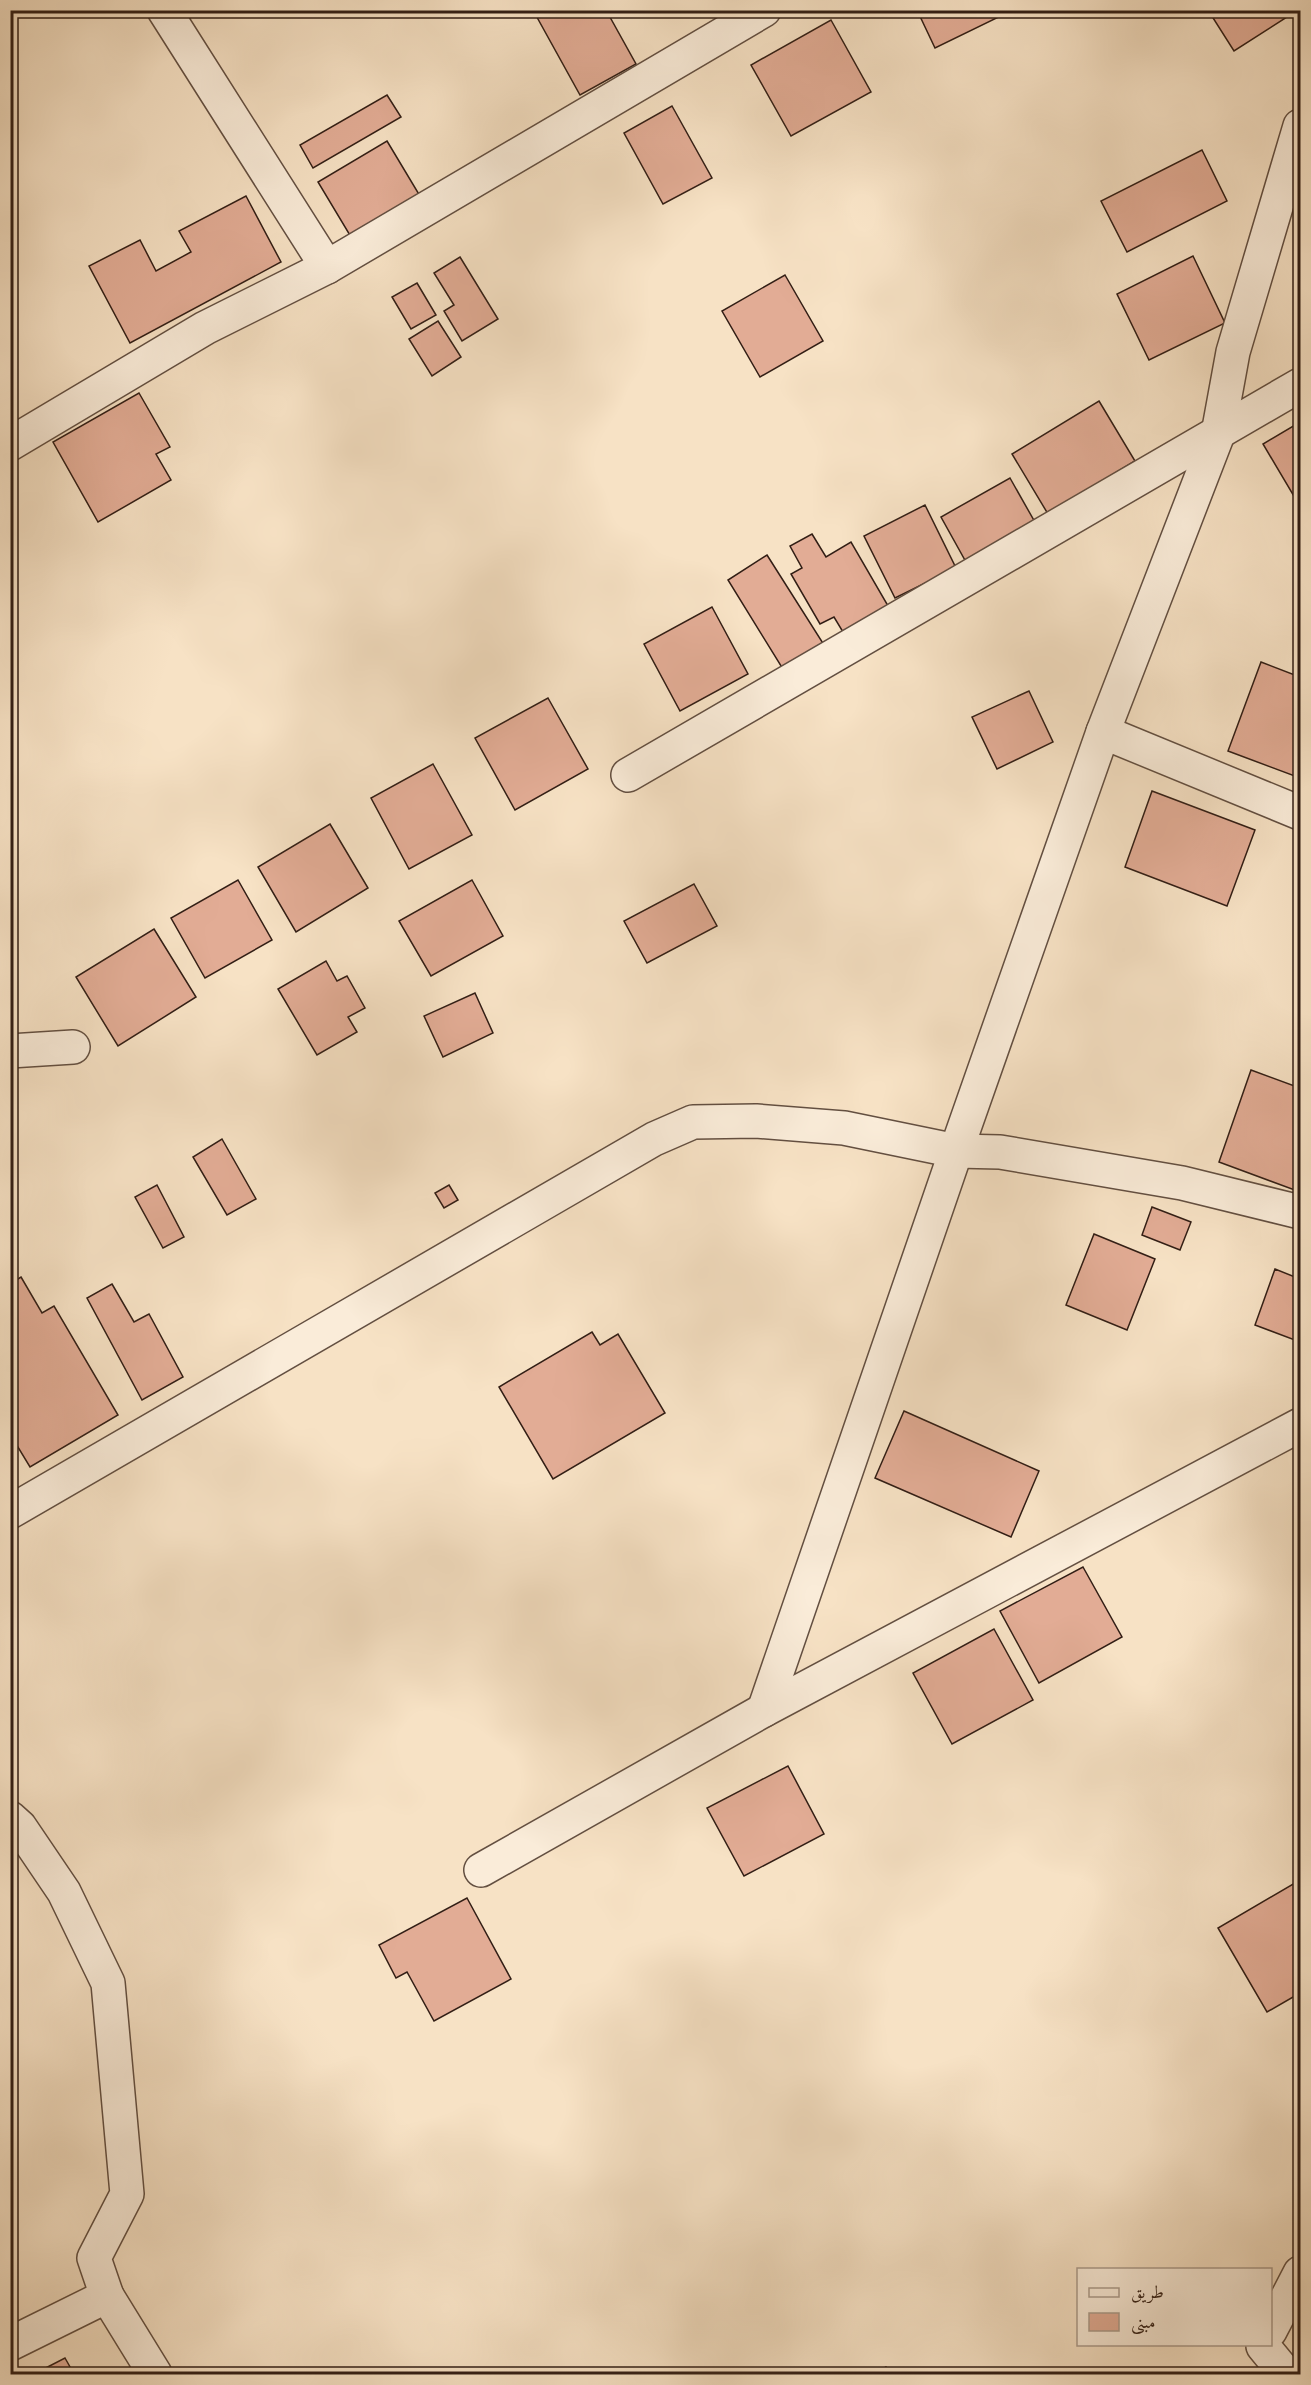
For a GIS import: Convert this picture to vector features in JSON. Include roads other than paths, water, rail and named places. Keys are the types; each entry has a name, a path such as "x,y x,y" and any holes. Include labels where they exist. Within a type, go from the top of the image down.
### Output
{"street":[{"path":"164,10 327,267"},
{"path":"10,444 205,328 327,267 764,10"},
{"path":"764,1710 1103,732 1218,434 1233,352 1300,126"},
{"path":"628,775 1300,385"},
{"path":"1103,732 1300,813"},
{"path":"10,1050 74,1047"},
{"path":"10,1512 654,1139 693,1122 756,1121 844,1128 956,1151 1000,1152 1182,1183 1300,1212"},
{"path":"482,1870 764,1710 1300,1425"},
{"path":"10,1818 20,1827 64,1892 108,1983 127,2194 94,2258 107,2296 155,2374"},
{"path":"1272,2329 1300,2273"},
{"path":"10,2344 107,2296"},
{"path":"1262,2349 1286,2374"}]}
